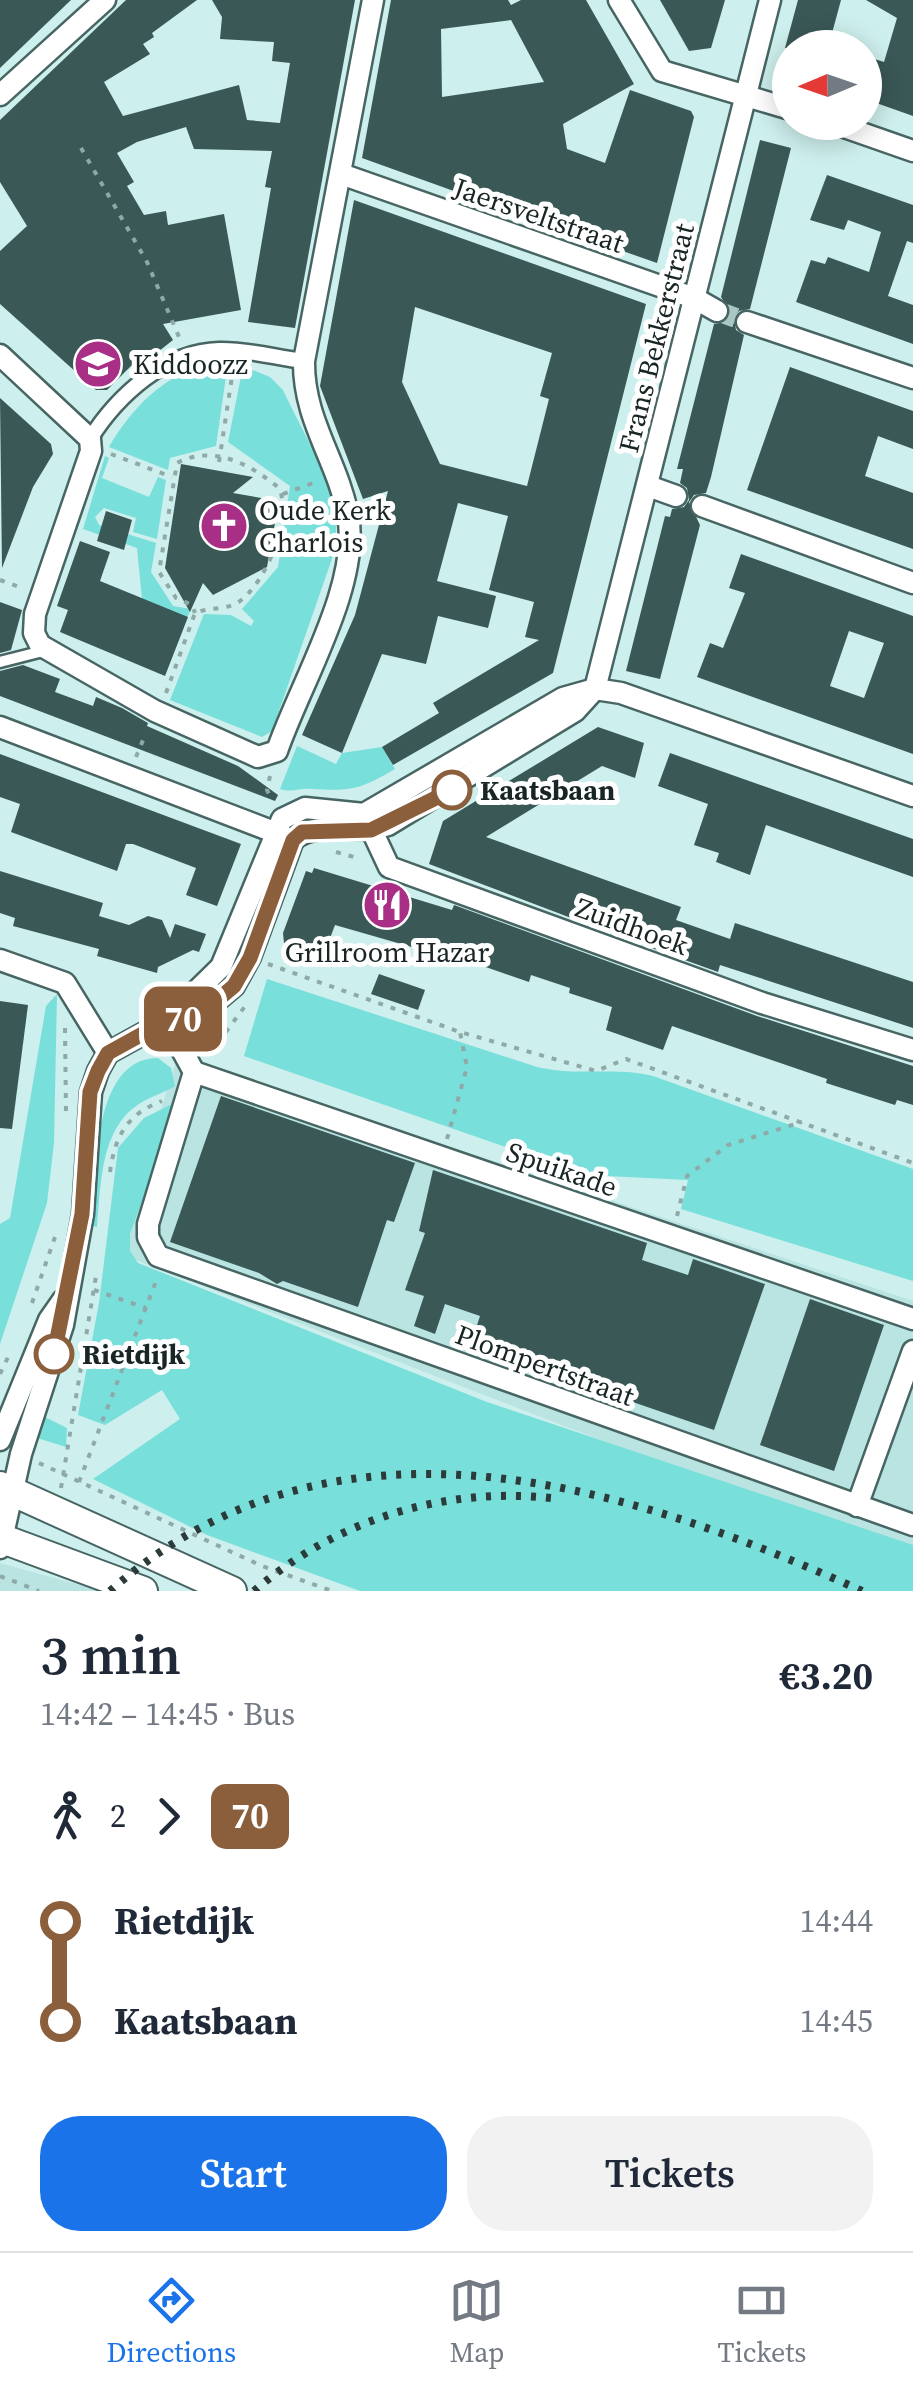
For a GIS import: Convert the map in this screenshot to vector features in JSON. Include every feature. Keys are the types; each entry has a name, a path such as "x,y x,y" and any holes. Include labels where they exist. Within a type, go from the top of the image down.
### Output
{"main road":[{"path":"7,1490 232,1591"},
{"path":"1,1542 143,1591"}],"street":[{"path":"0,95 105,0"},
{"path":"304,362 236,351 187,355 144,380 91,445 35,614 34,633 48,650 152,719 258,757 277,751 350,564 348,512 303,392 304,362 374,0"},
{"path":"619,0 655,66 772,103"},
{"name":"Frans Bekkerstraat","path":"595,690 770,0"},
{"path":"882,140 913,151"},
{"name":"Jaersveltstraat","path":"341,174 694,298 717,311"},
{"path":"747,322 913,378"},
{"path":"0,355 91,445"},
{"path":"648,486 676,496"},
{"path":"702,506 913,583"},
{"path":"1,1542 7,1490 63,1325 64,1298 82,1214 90,1092 108,1053 166,1021 196,1018 234,986 250,958 283,836 282,819 305,808 368,822 563,698 595,690 621,693 913,796"},
{"path":"0,727 183,794 283,836"},
{"path":"368,822 390,868"},
{"name":"Zuidhoek","path":"390,868 762,1002 913,1050"},
{"path":"0,960 65,983 108,1053"},
{"path":"161,1257 148,1237 148,1224 194,1072 166,1021"},
{"name":"Spuikade","path":"194,1072 913,1319"},
{"name":"Plompertstraat","path":"161,1257 913,1525"},
{"path":"0,1440 49,1320 64,1298"},
{"path":"857,1506 913,1351"}],"lane":[{"path":"0,662 48,650"}],"path":[{"path":"82,148 146,262 187,355"},
{"path":"220,458 236,351"},
{"path":"91,445 174,478"},
{"path":"140,748 195,613 192,605 176,598 158,572 177,463 188,458 220,458 275,484 282,494 270,565 238,604 195,613"},
{"path":"282,494 335,475"},
{"path":"283,836 390,868"},
{"path":"260,978 267,964 460,1032 596,1071 626,1059 913,1162"},
{"path":"65,983 66,1119"},
{"path":"108,1184 113,1149 129,1120 175,1096 238,1021 253,992"},
{"path":"442,1157 467,1067 460,1032"},
{"path":"676,1221 686,1176 728,1144 803,1122"},
{"path":"26,1317 55,1236"},
{"path":"80,1482 146,1308 161,1257"},
{"path":"97,1273 65,1476 262,1566 332,1591"},
{"path":"94,1290 146,1308"},
{"path":"0,1374 13,1346"},
{"path":"0,1576 40,1591"},
{"path":"17,1591 22,1586"}],"shaded area":[{"path":"208,365 226,365 227,369 216,446 170,458 168,470 109,447 150,395 177,376"},
{"path":"243,366 270,377 283,390 321,468 336,532 334,553 272,731 262,737 170,700 204,614 231,615 251,626 254,621 242,609 278,567 290,486 228,442"},
{"path":"105,456 109,458 102,478 149,497 158,477 166,480 157,539 133,532 136,518 104,508 95,517 99,525 156,543 151,572 173,606 191,609 187,618 142,599 137,548 83,529"},
{"path":"297,746 336,764 342,753 382,747 395,769 355,788 280,789"},
{"path":"267,979 537,1067 653,1076 913,1169 913,1281 681,1209 688,1180 586,1175 244,1056"},
{"path":"57,994 54,1143 47,1203 0,1344 0,1224 10,1218 46,1006"},
{"path":"178,1056 913,1301 913,1561 115,1252"},
{"path":"158,1058 171,1068 175,1086 139,1104 117,1128 105,1159 97,1227 93,1226 97,1153 108,1099 120,1078 136,1063"},
{"path":"170,1105 176,1109 130,1234 130,1251 138,1263 487,1402 913,1545 913,1591 360,1591 207,1535 93,1479 180,1419 162,1390 105,1425 78,1415 99,1303 118,1148 144,1118"},
{"path":"45,1417 67,1428 66,1447 37,1438"},
{"path":"0,1563 101,1591 0,1591"}],"building":[{"path":"0,0 71,0 0,68"},
{"path":"126,0 197,0 152,33 154,37 143,44 150,54 104,82 123,116 239,85 247,120 280,123 290,63 272,61 274,42 220,39 222,17 212,0 355,0 295,328 248,322 271,188 265,187 272,151 194,149 186,127 137,142 117,153 134,182 127,186 144,215 166,211 168,225 224,214 241,310 163,324 173,340 149,359 145,352 107,390 96,390 0,304 0,251 27,226 0,182 0,120"},
{"path":"391,0 508,0 511,5 521,0 586,0 634,84 563,124 567,149 605,163 630,90 691,111 694,117 657,263 617,249 618,243 578,229 576,235 362,158","holes":["511,20 544,82 442,97 441,29"]},
{"path":"660,0 725,0 711,48 689,51"},
{"path":"798,0 841,0 833,30 790,30"},
{"path":"866,0 913,0 913,116 882,105 882,61 897,18"},
{"path":"760,140 791,148 750,309 739,311 734,319 736,330 744,335 706,493 694,495 689,502 700,525 660,679 626,671 665,516 670,517 672,509 684,507 689,500 687,488 680,483 683,469 677,469 714,324 725,322 731,312 721,297"},
{"path":"827,175 913,205 913,243 907,241 888,296 913,305 913,344 796,302 811,260 825,264 828,257 869,272 881,232 848,220 844,230 810,220"},
{"path":"354,200 646,304 553,673 393,765 382,747 439,713 433,703 539,640 525,637 534,602 489,590 508,516 458,503 437,581 496,596 488,628 438,616 426,664 382,654 342,753 302,735 355,615 388,491 363,499 320,386","holes":["415,307 552,353 540,396 549,399 527,486 440,464 402,382"]},
{"path":"790,367 913,411 913,449 878,436 865,476 913,493 913,549 747,490"},
{"path":"0,398 51,444 53,454 33,487 2,568"},
{"name":"Oude Kerk Charlois","path":"181,464 253,477 233,493 279,501 267,567 213,595 203,583 190,612 165,568"},
{"path":"106,511 132,520 124,550 97,541"},
{"path":"80,541 110,552 100,581 188,617 165,676 60,632 68,610 57,606"},
{"path":"741,554 913,616 913,754 697,677 710,643 723,648 745,593 729,588","holes":["849,631 884,643 864,698 830,686"]},
{"path":"0,602 22,610 11,650 0,653"},
{"path":"23,665 60,679 55,692 93,706 96,697 122,708 148,723 147,726 238,766 278,795 275,801 0,696 0,671"},
{"path":"598,727 644,743 635,778 602,766 486,837 681,907 676,920 730,939 735,923 913,982 913,1028 720,965 718,972 635,942 637,936 602,923 600,929 429,864 443,821"},
{"path":"670,753 913,839 913,877 766,825 750,875 716,862 719,853 694,845 708,804 658,786"},
{"path":"0,754 241,844 217,906 186,895 196,868 133,844 126,844 117,871 11,832 20,804 0,797"},
{"path":"314,868 452,910 454,905 757,1016 913,1066 913,1105 897,1100 895,1105 826,1083 827,1079 672,1026 663,1050 606,1030 612,1007 569,993 570,988 531,975 529,982 437,950 436,954 335,925 323,957 284,943 283,933 306,871 312,873"},
{"path":"0,871 103,903 99,916 129,925 148,916 162,920 170,938 175,924 206,934 199,952 193,950 158,967 157,973 97,956 99,949 13,926 15,918 0,913"},
{"path":"379,974 425,990 418,1010 371,994"},
{"path":"0,1001 28,1005 12,1129 0,1128"},
{"path":"221,1096 415,1163 394,1222 387,1220 358,1307 283,1281 277,1284 259,1273 170,1242"},
{"path":"433,1170 647,1243 642,1260 688,1275 693,1259 765,1284 714,1430 470,1346 480,1316 445,1304 435,1334 414,1326 424,1296 405,1290 425,1233 419,1231"},
{"path":"810,1299 884,1325 834,1471 760,1445"}],"tunnel":[{"path":"717,311 747,322"}],"railway":[{"path":"110,1591 196,1530 287,1493 382,1476 479,1476 577,1491 674,1517 862,1591"},
{"path":"254,1591 322,1544 397,1512 477,1497 560,1499"}],"bus line":[{"name":"70","path":"54,1354 63,1325 64,1298 82,1214 90,1092 108,1053 166,1021 196,1018 234,986 250,958 293,840 302,832 371,830 388,825 452,790"}],"place":[{"name":"Kiddoozz","path":"98,364"},
{"name":"Oude Kerk Charlois","path":"224,526"},
{"name":"Kaatsbaan","path":"452,790"},
{"name":"Grillroom Hazar","path":"387,905"},
{"name":"Rietdijk","path":"54,1354"}]}
